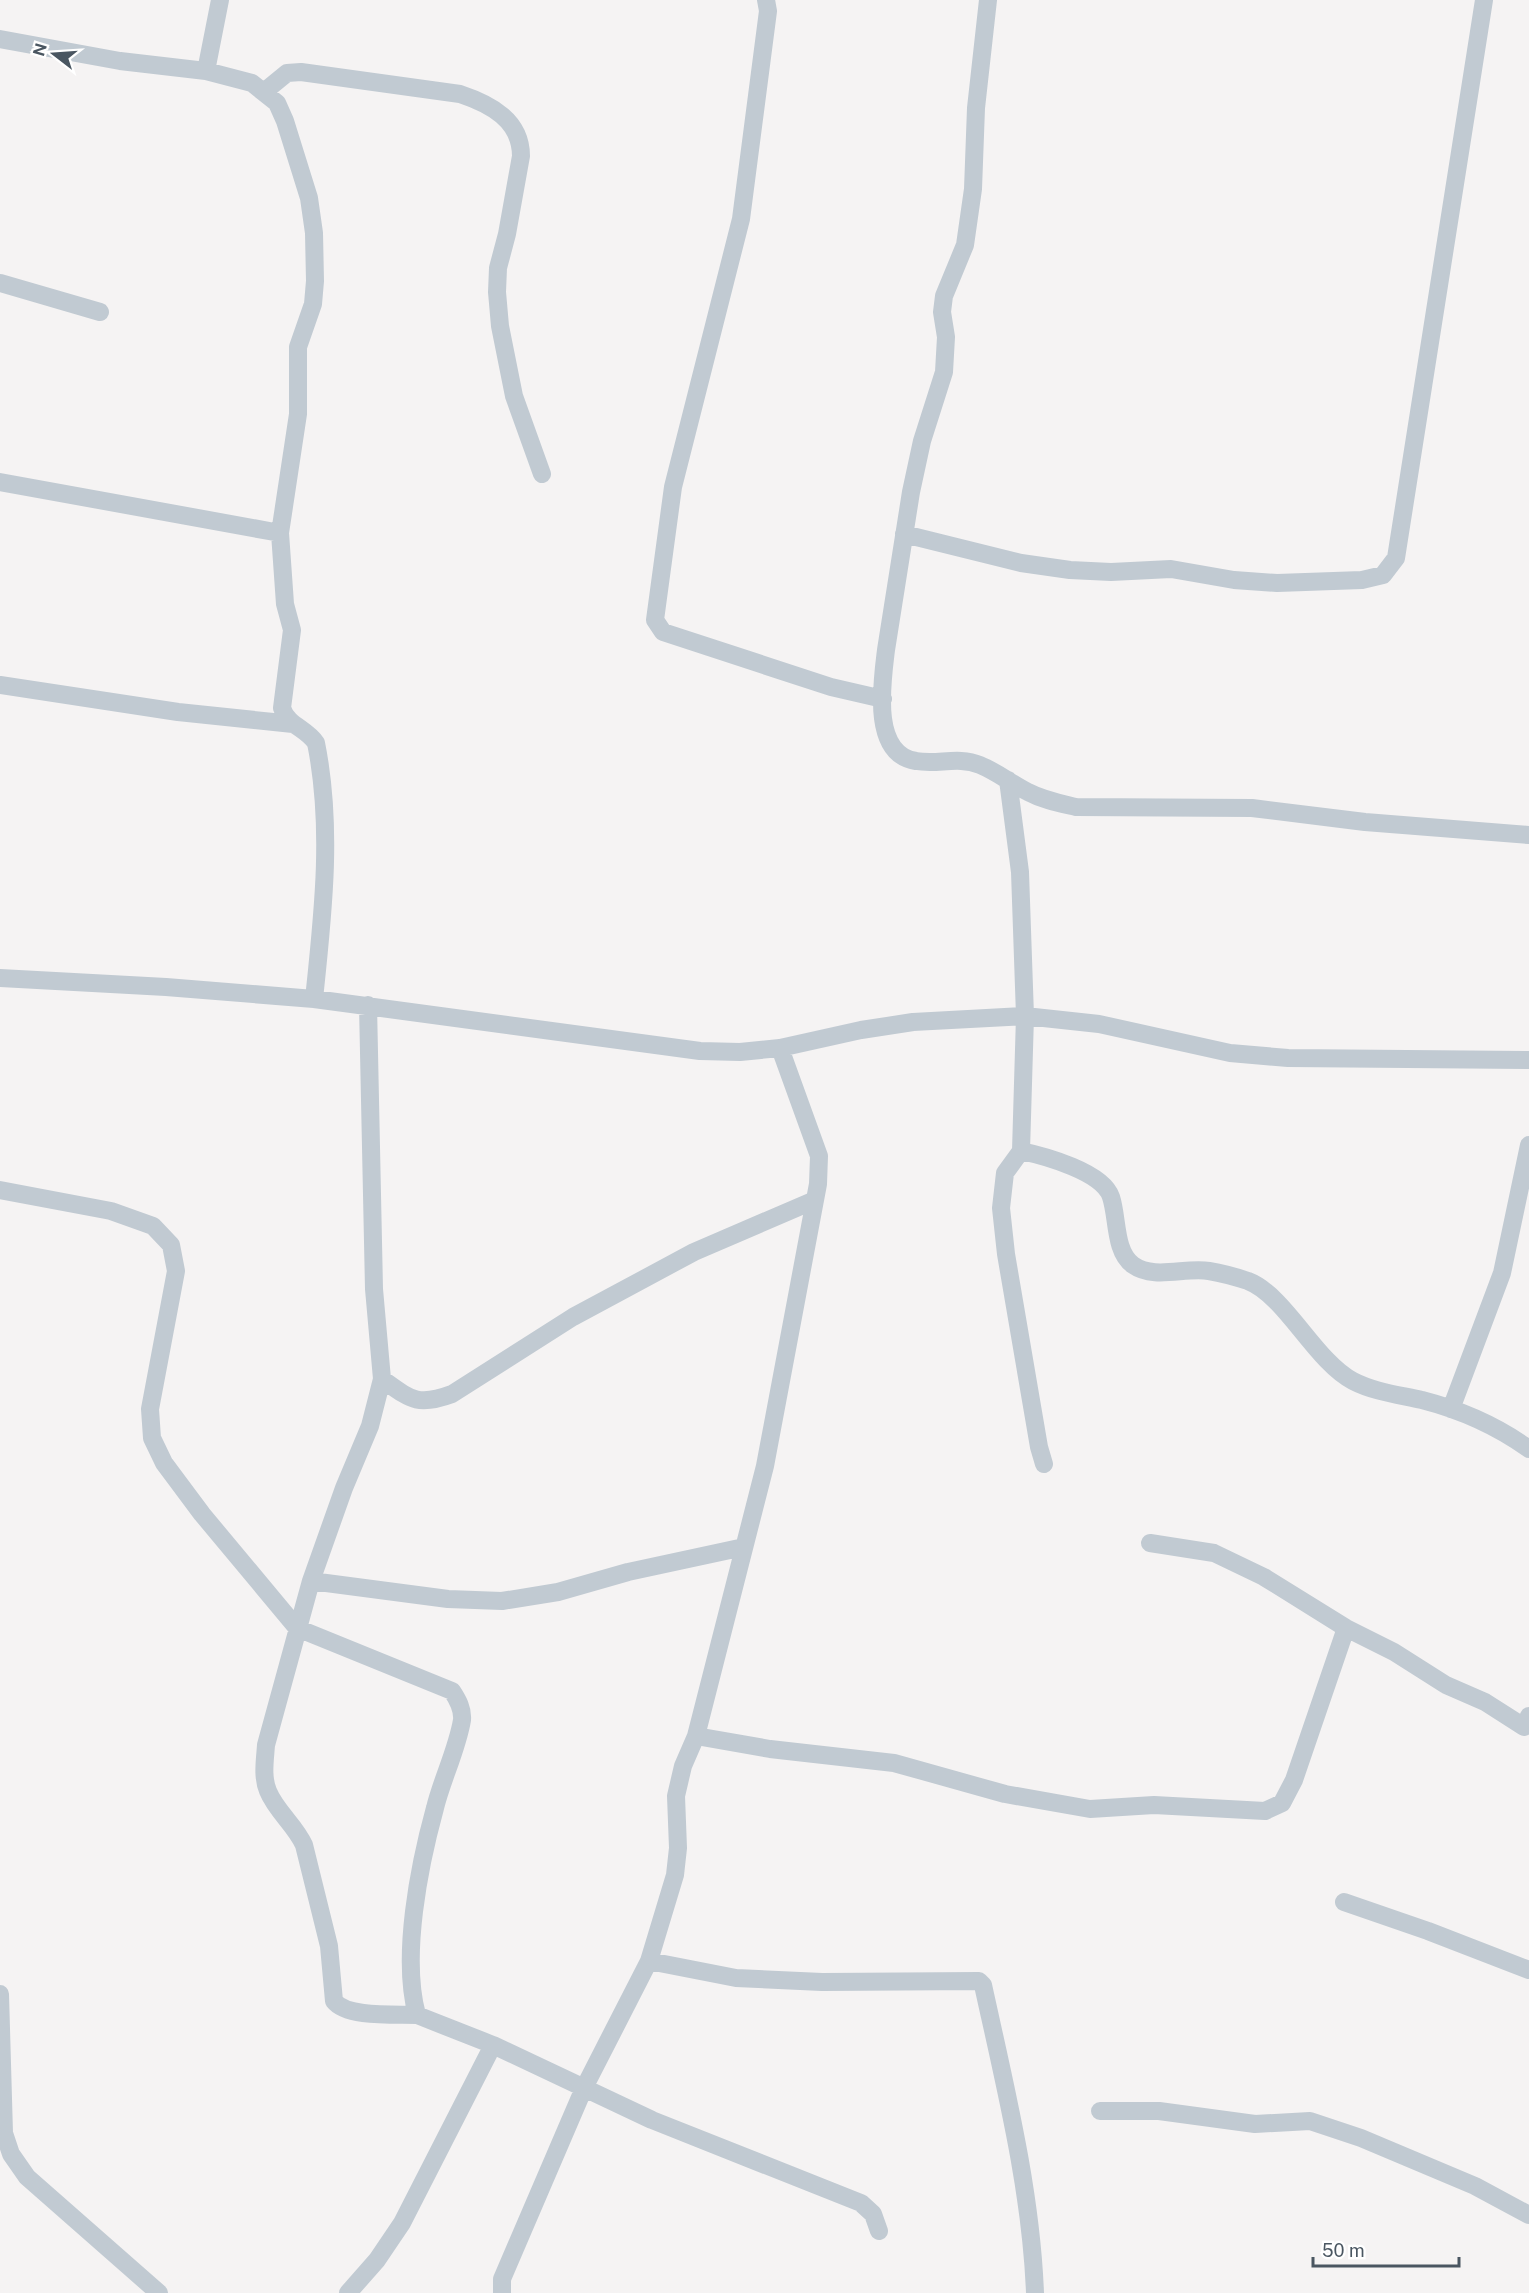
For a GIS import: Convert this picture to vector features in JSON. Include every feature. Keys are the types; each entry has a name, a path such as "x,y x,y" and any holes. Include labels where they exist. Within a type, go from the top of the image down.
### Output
{"street":[{"path":"206,71 220,0"},
{"path":"766,0 768,11 741,219 673,487 656,620 663,632 819,684 883,699"},
{"path":"988,0 976,108 973,189 965,245 944,296 942,312 946,337 944,372 922,441 904,534 883,674 885,735 898,753 916,761 956,759 979,765 1052,802 1076,807 1252,808 1365,822 1529,835"},
{"path":"904,534 1021,563 1070,570 1111,572 1171,569 1234,580 1277,583 1362,580 1383,575 1396,558 1484,0"},
{"path":"0,39 120,61 206,71 252,83 278,103 285,121 309,198 314,244 313,304 298,346 298,414 280,533 285,604 292,630 282,708 285,718 311,736 316,743 324,805 326,857 315,999"},
{"path":"265,91 287,73 301,72 460,94 482,101 506,118 521,145 521,156 507,234 498,268 500,326 514,396 542,474"},
{"path":"0,284 100,312"},
{"path":"0,482 280,533"},
{"path":"0,685 178,712 293,724"},
{"path":"1008,780 1020,872 1025,1016 1021,1151 1005,1173 1001,1208 1006,1254 1039,1447 1044,1464"},
{"path":"0,978 166,987 315,999 700,1051 740,1052 780,1048 861,1030 913,1022 951,1018 1025,1016 1099,1024 1230,1053 1288,1058 1529,1060"},
{"path":"368,1005 374,1289 382,1379 370,1426 344,1488 311,1581 266,1745 264,1772 267,1791 298,1831 304,1845 329,1946 334,2001 338,2006 351,2011 417,2015 493,2045 652,2120 861,2203 873,2214 879,2231"},
{"path":"502,2293 502,2279 584,2088 649,1961 675,1875 678,1848 676,1796 683,1766 696,1736 765,1466 815,1200 819,1156 780,1048"},
{"path":"1451,1409 1502,1273 1529,1145"},
{"path":"1021,1151 1055,1161 1097,1178 1106,1187 1111,1196 1121,1247 1127,1259 1135,1266 1159,1273 1207,1270 1250,1282 1279,1304 1320,1351 1352,1380 1451,1409 1489,1424 1529,1449"},
{"path":"0,1190 111,1211 153,1226 171,1245 176,1271 150,1409 152,1438 164,1463 202,1515 297,1628 452,1691 460,1703 462,1719 434,1809 419,1881 410,1954 413,2000 417,2015"},
{"path":"382,1379 412,1400 431,1402 452,1394 573,1317 694,1252 815,1200"},
{"path":"1150,1544 1214,1553 1264,1577 1346,1628 1394,1652 1446,1685 1485,1702 1527,1725"},
{"path":"311,1581 448,1599 502,1601 558,1592 628,1572 744,1547"},
{"path":"696,1736 770,1749 894,1763 1005,1794 1090,1809 1154,1805 1265,1811 1282,1803 1294,1780 1346,1628"},
{"path":"1344,1902 1428,1930 1529,1970"},
{"path":"649,1961 736,1978 822,1982 979,1981 983,1985 988,2007 1028,2201 1035,2293"},
{"path":"0,1994 4,2133 11,2154 27,2177 159,2293"},
{"path":"348,2293 377,2260 402,2223 493,2045"},
{"path":"1100,2111 1159,2111 1255,2124 1310,2121 1361,2138 1475,2186 1529,2216"}]}
